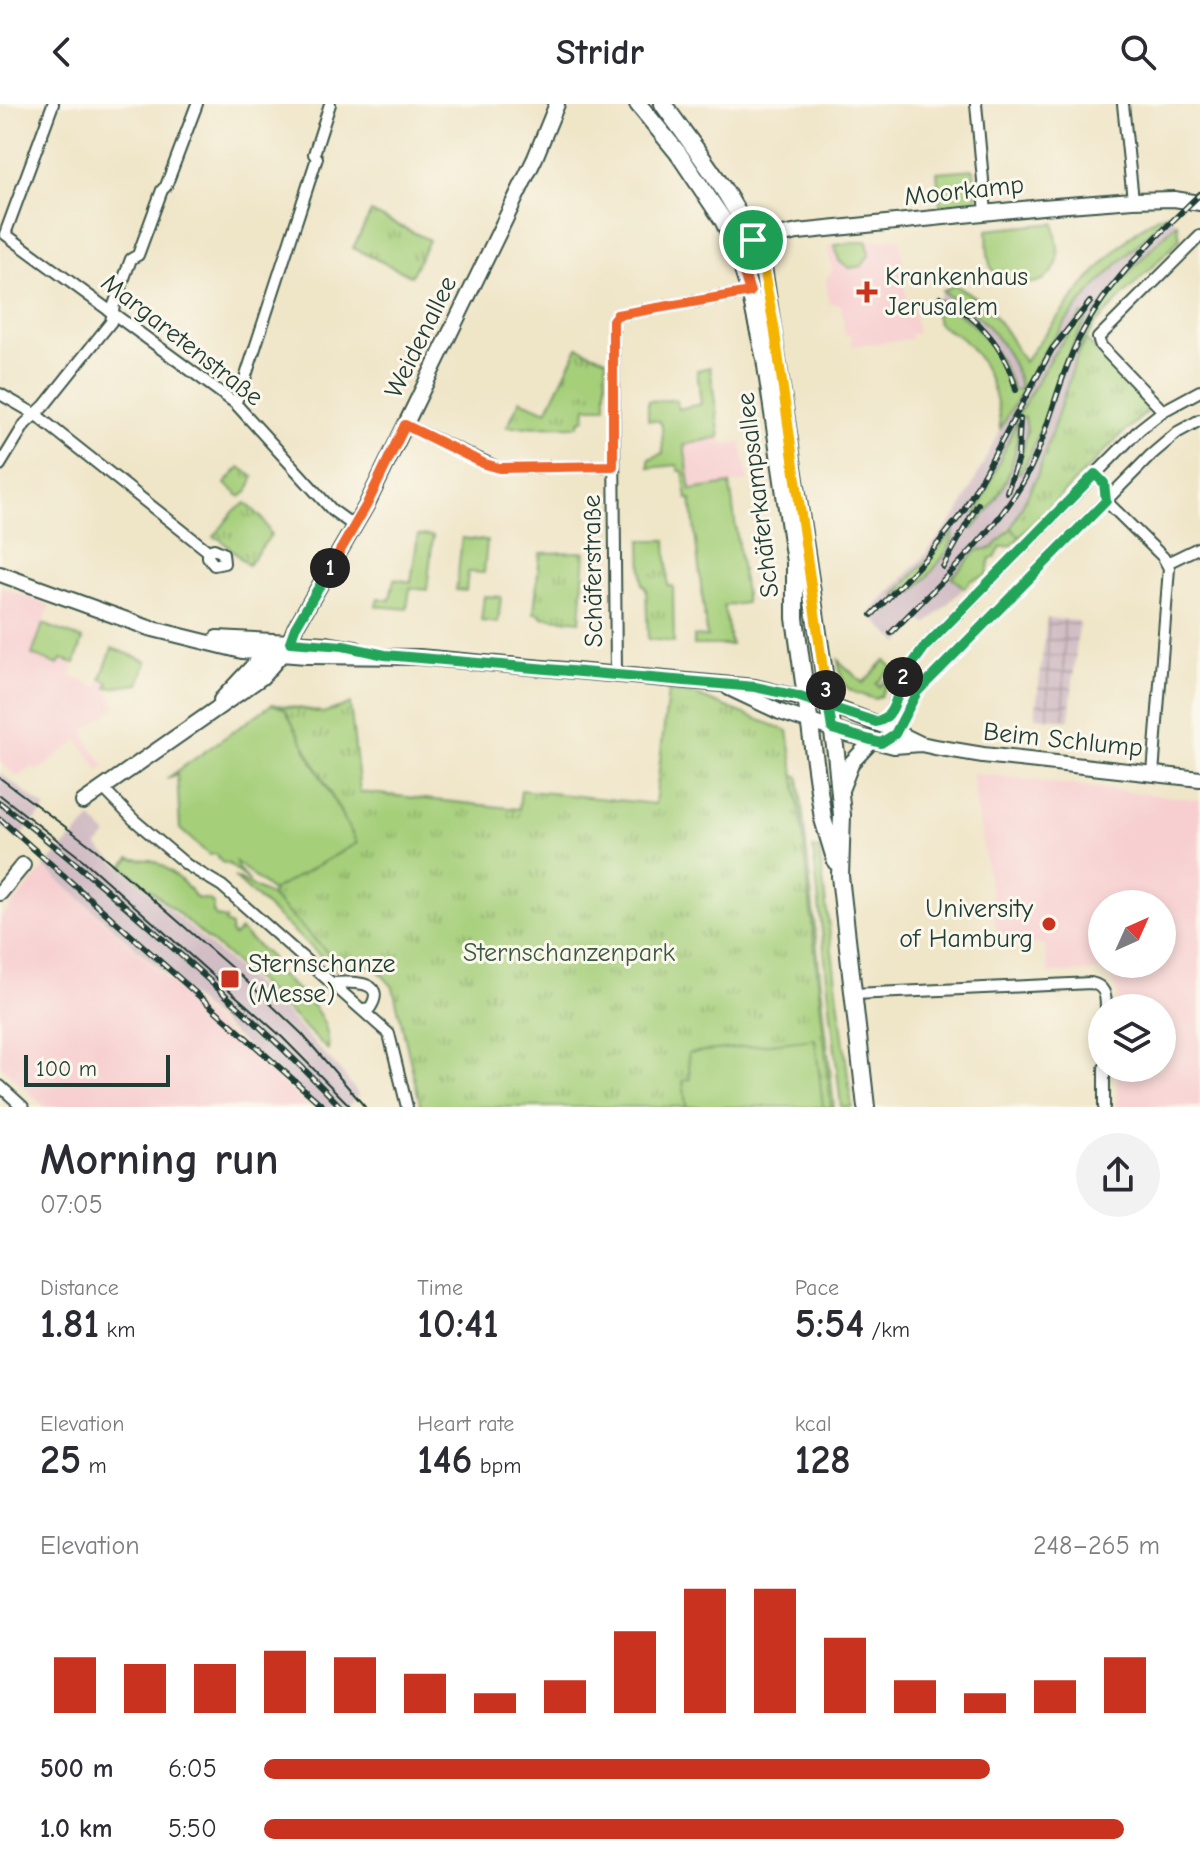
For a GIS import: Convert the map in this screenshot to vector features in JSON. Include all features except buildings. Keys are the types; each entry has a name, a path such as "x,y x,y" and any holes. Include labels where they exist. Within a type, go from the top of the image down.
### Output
{"main road":[{"name":"Weidenallee","path":"286,642 354,526 405,425 535,158 557,104"},
{"name":"Schäferkampsallee","path":"638,104 701,186 735,245 742,294 765,359 795,562 795,618 823,819 840,876"},
{"name":"Schäferkampsallee","path":"663,104 734,203 763,267 832,729 842,815 840,876"},
{"name":"Moorkamp","path":"735,245 798,232 986,213 1133,200 1174,199 1200,203"},
{"path":"0,574 149,628 228,649 265,654"},
{"path":"185,636 343,646 385,655"},
{"path":"213,709 265,654 286,642"},
{"path":"286,642 302,656"},
{"path":"262,677 286,642"},
{"name":"Beim Schlump","path":"385,655 755,687 828,705 897,731 921,744 975,755 1200,779"},
{"path":"83,802 213,709 262,677 302,656 385,655"},
{"name":"Beim Schlump","path":"726,686 755,702 832,729 903,748 921,744"},
{"path":"840,795 852,762 877,742"},
{"path":"0,893 23,865"},
{"path":"840,876 866,1107"}],"street":[{"name":"Margaretenstraße","path":"53,104 5,234 235,403 332,510 354,526"},
{"path":"0,465 23,426 44,406 109,324 131,259 138,255 162,190 188,134 197,104"},
{"path":"235,403 317,158 314,154 330,104"},
{"path":"976,104 986,213"},
{"path":"1123,104 1133,200"},
{"path":"1163,411 1101,346 1098,338 1200,236"},
{"name":"Schäferstraße","path":"616,674 613,320 617,315 742,294"},
{"path":"873,721 882,721 890,715 903,677 924,648 1095,474 1140,429 1163,411 1200,391"},
{"path":"0,394 35,414 208,551"},
{"path":"877,742 891,738 917,692 1165,442 1200,420"},
{"path":"405,425 499,468 613,466"},
{"path":"1095,474 1104,483 1106,501 1167,563 1169,574 1153,774"},
{"path":"1167,563 1200,547"},
{"path":"104,789 134,820 187,865 222,886 389,1034 407,1107"},
{"path":"332,983 362,983 372,989 375,1000 370,1008 364,1009"},
{"path":"854,994 1091,983 1102,987 1106,994"},
{"path":"1104,1082 1104,1107"},
{"path":"0,1086 23,1107"}],"shaded area":[{"path":"1167,213 1177,223 1180,239 1095,324 1078,353 1037,476 1021,511 993,548 978,550 953,575 964,588 927,624 921,620 899,644 869,614 926,554 960,510 1000,430 1000,413 985,369 975,352 959,336 940,324 935,315 935,306 942,291 954,285 980,301 1004,326 1024,362 1066,307 1115,253 1143,227"},
{"name":"Krankenhaus Jerusalem","path":"900,238 907,308 913,307 917,333 910,334 911,339 852,346 851,334 845,335 841,304 829,304 826,279 832,271 828,246"},
{"path":"721,438 722,445 742,442 748,481 691,489 685,444"},
{"path":"0,587 50,605 32,656 58,665 61,659 74,664 70,677 98,687 101,680 108,683 106,690 117,706 85,730 86,739 105,766 99,770 78,740 37,771 32,767 17,777 0,761"},
{"path":"1047,618 1079,621 1069,720 1035,717"},
{"path":"0,773 46,808 18,840 0,825"},
{"name":"University of Hamburg","path":"971,773 1200,800 1200,1107 1117,1107 1117,1082 1176,1082 1176,994 1117,994 1110,978 1176,978 1176,890 1088,890 1088,972 1048,974 1045,944 999,944"},
{"path":"91,819 107,835 97,846 281,1008 344,1075 359,1095 347,1107 316,1107 44,867"},
{"path":"45,868 308,1107 45,1107 0,1065 0,918"}],"green space":[{"path":"974,169 977,195 972,202 940,205 937,172"},
{"path":"371,212 429,240 411,276 353,248"},
{"path":"1168,214 1099,283 1061,328 1036,365 1000,430 990,380 970,347 939,324 936,318 938,300 975,327 1001,362 1013,390 1021,389 1013,366 1002,344 986,325 968,308 942,291 954,285 977,299 995,318 1024,362 1070,302 1113,254 1152,220"},
{"path":"1054,223 1058,260 1047,277 1027,284 1017,283 1006,280 991,267 987,230"},
{"path":"1177,223 1180,239 1095,324 1078,353 1083,337 1105,301"},
{"path":"867,241 869,255 862,266 850,268 839,261 835,245"},
{"path":"1082,314 1087,318 1068,356 1030,454 1021,473 1018,473 1027,431 1025,417 1016,418 1050,359"},
{"path":"1086,340 1146,404 1147,412 1020,537 1011,528 1037,476 1078,353"},
{"path":"578,347 606,359 606,407 586,407 585,419 578,426 507,427 520,400 547,411"},
{"path":"710,367 720,437 684,445 691,490 730,484 746,603 724,606 731,645 694,645 694,636 707,637 691,499 687,499 683,471 679,471 677,465 649,468 649,459 663,453 662,426 659,421 648,420 648,401 676,400 678,409 701,404 697,370"},
{"path":"1017,420 1015,451 1007,479 973,529 971,527"},
{"path":"240,467 254,477 241,497 225,484"},
{"path":"246,503 262,518 271,535 248,565 214,537 234,511"},
{"path":"1011,528 1020,537 1011,546 1001,547 995,558 990,558 987,575 971,580 964,588 952,577 978,550 993,548"},
{"path":"954,531 944,555 914,592 903,591 897,597 895,595"},
{"path":"418,535 433,536 427,590 410,588 407,609 376,606 378,598 390,600 394,579 411,582"},
{"path":"462,538 487,541 484,573 468,572 466,591 456,590"},
{"path":"641,540 666,540 668,586 673,586 674,642 648,639"},
{"path":"585,552 580,621 541,617 541,614 534,613 540,553"},
{"path":"484,596 501,597 498,623 481,621"},
{"path":"43,624 83,639 75,663 61,659 58,665 32,655"},
{"path":"112,648 147,661 139,684 107,688 109,682 101,679"},
{"path":"838,660 863,683 885,660 892,667 876,684 879,687 884,681 886,684 881,696 875,699 848,688 844,684"},
{"name":"Sternschanzenpark","path":"668,692 696,695 788,731 803,835 831,1107 823,1107 815,1039 688,1053 690,1079 683,1081 686,1107 421,1107 393,987 375,967 359,965 344,969 270,895 272,891 357,843 285,709 272,704 323,713 350,704 360,792 519,809 521,790 655,804"},
{"path":"272,704 318,711 305,748 357,843 272,891 236,862 250,882 229,864 221,862 216,854 209,855 180,829 177,774 166,779"},
{"path":"793,774 799,777 834,1107 686,1107 683,1080 669,1067"},
{"path":"813,848 819,849 852,1107 841,1107"},
{"path":"130,858 150,860 168,870 196,898 209,900 214,905 213,912 217,917 226,919 225,923 231,926 234,936 240,930 271,958 267,964 317,1011 328,1036 328,1050 259,983 123,866"},
{"path":"234,877 270,895 344,969 338,972"}],"tram line":[{"path":"0,778 95,849 241,976 302,1034 365,1107"},
{"path":"0,795 83,860 282,1037 351,1107"}],"railway":[{"path":"891,633 960,563 1007,507 1035,457 1069,361 1093,313 1125,271 1200,194"},
{"path":"940,297 978,324 998,347 1016,390"},
{"path":"872,615 928,556 963,512 1052,349 1090,302"},
{"path":"1007,492 1018,458 1020,419"},
{"path":"943,567 978,504"},
{"path":"0,803 173,948 341,1107"},
{"path":"0,819 324,1107"}],"place":[{"name":"Krankenhaus Jerusalem","path":"867,292"},
{"name":"University of Hamburg","path":"1049,924"},
{"name":"Sternschanze (Messe)","path":"230,979"}],"route":[{"path":"753,240 735,245 750,292 617,315 613,320 613,466 499,468 405,425 366,506 295,628 290,642 343,646 385,655 755,687 797,696 828,705 873,721 879,722 890,715 903,677 924,648 1095,474 1104,483 1106,501 917,692 891,738 881,743 832,729 828,705 826,692 774,326 763,267 753,240"}]}
